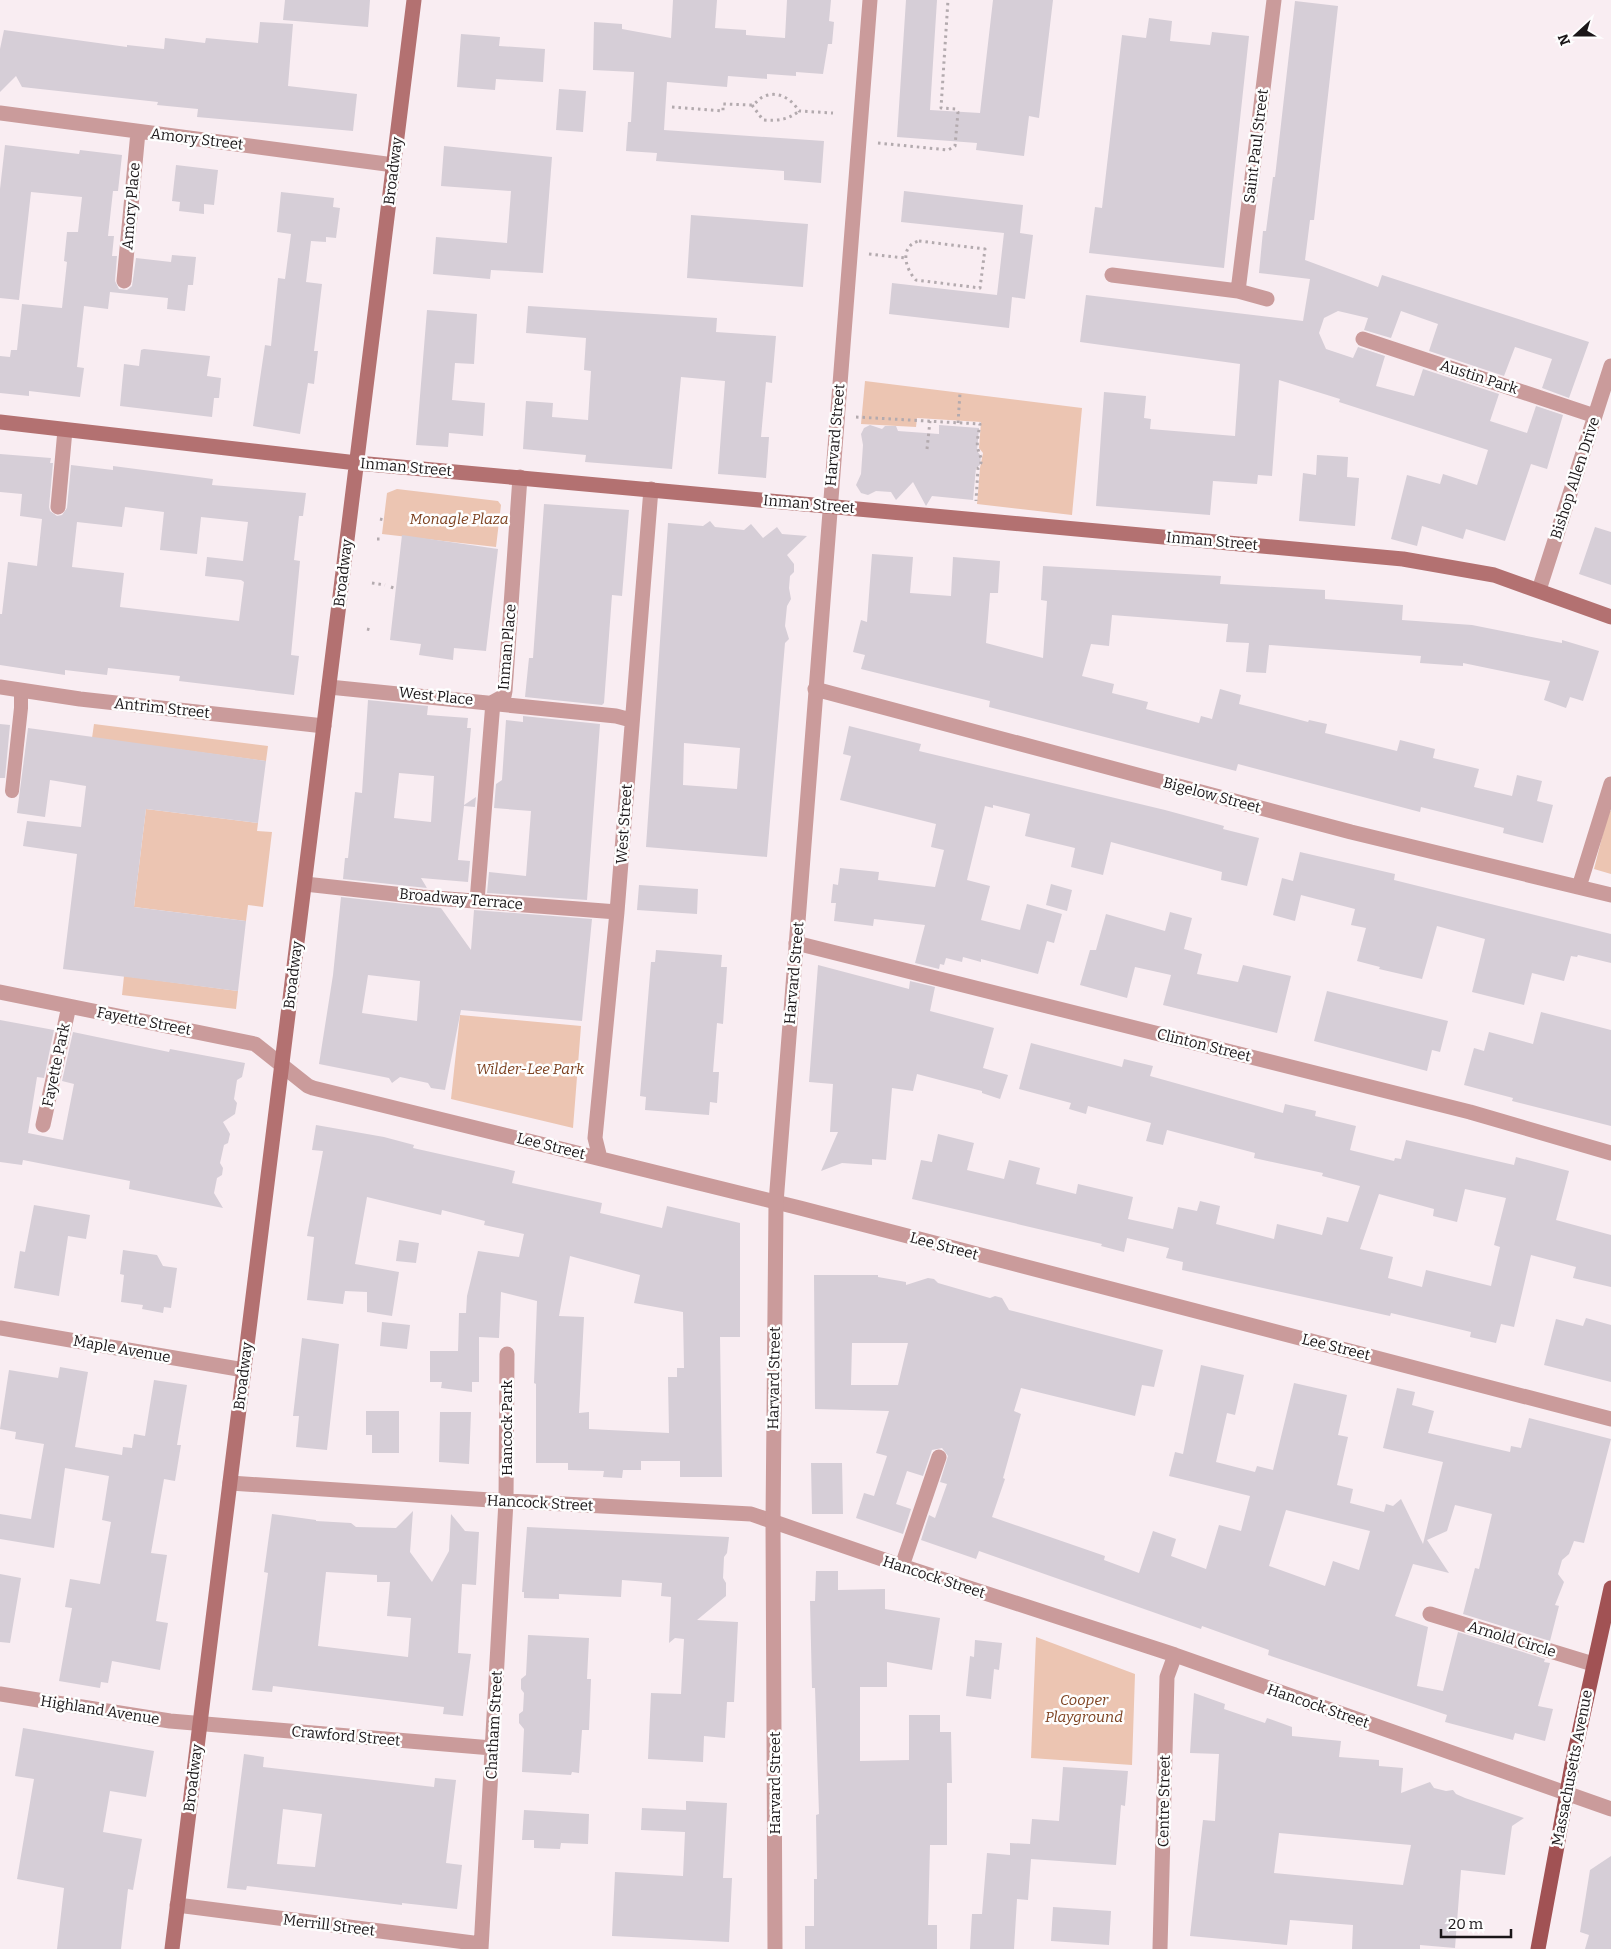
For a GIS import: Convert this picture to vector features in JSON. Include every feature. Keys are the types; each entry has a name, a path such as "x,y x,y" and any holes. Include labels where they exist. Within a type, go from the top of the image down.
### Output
{"main road":[{"name":"Broadway","path":"172,1949 414,0"},
{"name":"Inman Street","path":"0,422 357,463 1403,559 1478,571 1539,590 1611,617"},
{"name":"Massachusetts Avenue","path":"1538,1949 1593,1664 1611,1588"}],"street":[{"name":"Harvard Street","path":"775,1949 775,1543 773,1521 776,1203 870,0"},
{"name":"Saint Paul Street","path":"1238,291 1274,0"},
{"name":"Amory Street","path":"0,113 394,165"},
{"name":"Amory Place","path":"124,281 138,132"},
{"path":"1112,275 1238,291 1267,299"},
{"name":"Austin Park","path":"1363,339 1595,416"},
{"name":"Bishop Allen Drive","path":"1539,590 1611,366"},
{"path":"58,507 65,430"},
{"name":"Inman Place","path":"477,901 493,702 504,696 506,690 520,477"},
{"name":"West Street","path":"600,1158 595,1138 617,912 631,720 652,489"},
{"name":"Antrim Street","path":"0,687 80,699 324,726"},
{"name":"West Place","path":"329,687 493,702 616,716 631,720"},
{"name":"Bigelow Street","path":"815,689 1351,832 1611,895"},
{"path":"12,791 21,708 21,690"},
{"path":"1579,887 1611,784"},
{"name":"Broadway Terrace","path":"304,884 477,901 617,912"},
{"name":"Clinton Street","path":"796,943 1470,1112 1611,1152"},
{"name":"Fayette Street","path":"0,992 255,1044 282,1066"},
{"name":"Fayette Park","path":"43,1125 69,1006"},
{"name":"Lee Street","path":"282,1066 308,1086 600,1158 1611,1418"},
{"name":"Maple Avenue","path":"0,1328 244,1370"},
{"name":"Hancock Park","path":"506,1502 507,1354"},
{"path":"902,1566 939,1457"},
{"name":"Hancock Street","path":"230,1483 506,1502 752,1514 902,1566 1175,1655 1611,1809"},
{"name":"Chatham Street","path":"481,1947 506,1502"},
{"name":"Arnold Circle","path":"1430,1614 1593,1664"},
{"name":"Centre Street","path":"1160,1949 1167,1677 1175,1655"},
{"name":"Highland Avenue","path":"0,1694 200,1725"},
{"name":"Crawford Street","path":"200,1725 492,1748"},
{"name":"Merrill Street","path":"177,1905 481,1947"}],"path":[{"path":"877,143 948,150 955,146 958,112 956,110 940,108 948,0"},
{"path":"672,107 723,110 723,104 752,105 762,97 776,94 790,99 799,111"},
{"path":"752,105 764,120 777,121 792,116 799,111 832,113"},
{"path":"919,241 985,249 980,288 916,280 906,269 905,258 908,248 919,241"},
{"path":"869,254 905,258"},
{"path":"958,423 960,393"},
{"path":"855,417 980,424 978,449 982,454 981,464 978,468 975,508"},
{"path":"927,449 930,421"},
{"path":"377,539 382,539"},
{"path":"372,583 385,585"},
{"path":"391,587 396,589"},
{"path":"366,629 371,630"}],"green space":[{"path":"865,381 1082,408 1072,515 977,504 983,453 979,448 981,422 917,418 916,427 861,424"},
{"name":"Monagle Plaza","path":"397,489 498,501 501,505 496,547 382,534 387,493"},
{"path":"94,724 268,746 266,761 92,738"},
{"path":"146,809 258,823 257,831 272,832 263,907 248,905 246,921 134,907"},
{"path":"1609,810 1611,811 1611,874 1594,869"},
{"path":"124,976 238,991 236,1009 122,995"},
{"name":"Wilder-Lee Park","path":"460,1015 581,1026 573,1128 451,1099"},
{"name":"Cooper Playground","path":"1036,1637 1135,1674 1132,1765 1031,1758"}],"building":[{"path":"285,0 370,0 368,27 283,20"},
{"path":"673,0 717,0 715,28 746,30 746,35 785,38 787,0 831,0 829,21 834,22 832,44 828,44 823,74 796,72 796,76 767,74 767,79 728,76 727,87 667,82 664,130 824,141 821,183 784,180 784,171 656,161 657,153 626,151 628,122 631,122 634,72 593,70 594,22 622,24 622,29 671,38"},
{"path":"906,0 937,0 930,110 980,113 993,0 1053,0 1039,118 1029,116 1024,156 976,150 977,143 897,137"},
{"path":"1295,1 1338,6 1314,220 1310,220 1305,260 1378,287 1382,275 1589,342 1569,398 1542,388 1552,359 1515,347 1504,376 1429,351 1438,324 1401,311 1391,338 1364,330 1368,318 1338,311 1324,318 1319,333 1326,349 1353,358 1358,347 1385,356 1376,386 1414,396 1423,369 1499,394 1490,421 1527,433 1536,406 1563,415 1547,469 1531,464 1505,541 1466,529 1463,539 1422,526 1417,546 1391,539 1407,475 1440,484 1443,474 1477,485 1488,450 1339,402 1340,399 1279,380 1272,476 1258,475 1257,484 1213,481 1210,515 1096,506 1104,392 1146,396 1144,418 1151,419 1150,429 1235,436 1240,364 1080,342 1086,295 1303,321 1310,279 1259,273 1263,231 1266,231 1273,177 1275,177"},
{"path":"1149,18 1172,21 1170,41 1210,45 1212,32 1249,36 1224,268 1089,253 1095,207 1102,208 1122,35 1146,38"},
{"path":"260,22 293,24 288,86 357,94 353,131 197,117 198,109 157,105 158,102 22,87 16,76 0,92 0,49 4,30 127,47 127,45 164,49 165,38 205,43 206,38 258,43"},
{"path":"461,34 500,37 499,46 545,49 543,82 496,79 495,90 457,87"},
{"path":"559,89 586,91 583,132 556,130"},
{"path":"5,145 79,154 80,150 122,155 118,191 113,191 108,236 114,236 112,256 117,256 115,281 119,289 127,290 132,286 136,258 171,262 172,255 196,257 193,285 188,285 185,311 167,309 168,298 110,292 108,309 84,306 77,367 84,368 80,397 29,391 29,396 0,393 0,356 10,357 11,350 17,350 22,304 62,308 67,262 64,261 67,232 78,232 82,197 31,192 19,300 0,298 0,189"},
{"path":"444,146 552,157 543,273 491,270 490,279 433,274 436,237 507,243 511,191 441,186"},
{"path":"176,165 218,170 214,205 204,204 204,214 179,211 180,202 172,201"},
{"path":"904,191 1023,205 1020,233 1033,235 1025,299 1012,297 1009,328 889,314 892,283 997,295 1004,233 901,222"},
{"path":"281,192 334,198 333,207 340,208 336,238 326,237 326,242 311,241 306,282 322,284 314,351 318,351 314,384 308,383 300,434 253,426 265,345 271,346 278,278 285,279 291,234 277,232"},
{"path":"691,215 808,224 803,287 687,278"},
{"path":"528,306 717,318 716,332 776,336 772,383 766,382 761,437 769,437 766,478 718,474 725,381 681,377 672,469 585,462 586,455 523,449 526,401 553,403 552,417 588,420 591,371 584,370 586,338 526,333"},
{"path":"427,310 477,314 474,364 455,363 452,400 485,403 483,436 449,433 448,447 416,445"},
{"path":"141,350 210,356 207,376 221,378 219,398 214,398 212,417 120,406 124,364 139,366"},
{"path":"870,425 882,429 885,426 896,426 898,431 939,434 939,425 979,428 977,451 981,456 980,465 976,468 973,500 932,496 926,506 913,482 896,500 891,492 876,491 868,495 861,493 856,485 861,474 863,445 861,434 864,428"},
{"path":"0,454 51,458 50,463 53,463 49,507 50,511 57,516 62,515 67,508 71,465 113,470 113,466 213,479 212,485 306,493 303,516 299,516 294,560 300,561 291,655 299,656 294,695 179,681 180,676 108,668 107,675 65,670 65,675 0,665 0,614 2,614 8,562 37,566 42,519 20,516 22,494 0,492","holes":["125,507 164,512 160,550 197,554 201,517 248,522 243,561 207,557 205,576 241,580 244,582 239,621 120,607 124,573 72,567 77,522 122,527"]},
{"path":"1317,455 1348,457 1347,477 1359,478 1355,526 1299,521 1303,473 1316,475"},
{"path":"544,504 629,510 622,596 612,595 604,703 602,705 525,697 529,658 533,658"},
{"path":"710,521 715,527 744,530 751,524 763,538 777,527 782,534 807,536 787,555 794,564 794,572 790,576 789,588 791,599 787,606 785,626 789,639 785,643 767,857 646,847 668,523 703,526","holes":["684,743 740,748 737,789 683,785"]},
{"path":"1595,527 1611,532 1611,585 1579,574"},
{"path":"402,535 498,549 486,651 454,648 453,660 419,655 421,644 390,640"},
{"path":"872,554 913,557 910,593 951,596 953,557 1000,561 998,593 990,593 986,643 1043,658 1047,601 1041,600 1043,566 1221,576 1220,584 1325,590 1325,599 1403,605 1402,620 1472,625 1562,643 1562,640 1599,651 1583,701 1570,697 1566,708 1544,700 1550,681 1463,663 1463,666 1420,663 1421,656 1269,645 1266,673 1246,672 1249,643 1226,642 1228,624 1112,615 1109,646 1091,644 1082,676 1114,684 1112,693 1148,702 1146,709 1199,723 1201,716 1212,719 1220,689 1241,695 1239,704 1308,722 1309,720 1327,724 1325,733 1397,751 1400,740 1435,749 1433,758 1479,769 1474,787 1512,796 1517,775 1542,781 1537,801 1553,805 1543,843 1503,833 1504,828 1421,807 1420,812 1238,764 1236,771 989,707 990,701 861,669 865,655 853,652 861,620 867,622"},
{"path":"368,700 428,706 427,715 468,718 467,728 471,728 464,805 476,797 475,807 464,806 458,860 470,861 468,882 421,878 427,888 343,879 345,858 348,858 355,792 362,793","holes":["399,773 434,776 431,822 394,818"]},
{"path":"523,716 600,724 587,900 487,893 489,872 526,876 531,811 494,808 496,784 502,780 506,720 523,722"},
{"path":"0,724 10,725 5,778 0,778"},
{"path":"849,726 921,744 919,751 1165,810 1224,826 1223,829 1259,838 1247,886 1221,880 1222,872 1111,842 1103,875 1071,867 1075,848 1025,836 1030,814 993,805 993,808 985,806 967,880 990,886 981,920 1020,930 1027,904 1062,914 1054,943 1047,941 1038,974 981,959 981,962 963,957 962,962 946,958 944,965 940,964 939,969 915,963 925,925 874,919 873,926 834,921 836,903 831,903 833,884 838,885 840,868 879,872 878,880 935,887 944,850 931,847 936,824 840,800 851,756 843,754"},
{"path":"28,728 266,761 258,823 146,809 134,907 246,921 238,991 63,969 77,854 23,846 27,821 81,827 86,786 50,780 45,817 17,813"},
{"path":"1300,852 1395,874 1394,880 1611,934 1611,963 1578,955 1577,957 1571,956 1564,981 1532,973 1524,1005 1472,992 1485,939 1437,926 1422,979 1379,969 1380,967 1357,961 1366,928 1351,925 1355,909 1301,895 1295,921 1273,915 1282,878 1293,881"},
{"path":"1051,884 1072,890 1067,911 1046,905"},
{"path":"639,885 698,889 697,914 637,910"},
{"path":"341,897 441,908 471,950 474,910 592,919 582,1021 461,1010 445,1090 431,1088 428,1083 400,1077 392,1083 389,1078 319,1064 333,975","holes":["368,975 420,981 417,1021 362,1013"]},
{"path":"1170,912 1192,918 1184,949 1202,954 1197,974 1238,982 1243,965 1291,976 1277,1033 1163,1005 1171,975 1135,967 1127,998 1080,985 1090,950 1096,950 1106,914 1165,931"},
{"path":"656,950 722,955 721,967 727,967 723,1024 717,1023 713,1072 719,1072 717,1103 710,1102 709,1115 645,1110 646,1097 640,1096 651,962 655,962"},
{"path":"818,965 909,989 910,981 935,987 930,1011 994,1028 983,1068 1008,1075 1000,1099 982,1093 982,1091 917,1074 913,1091 892,1088 886,1160 872,1159 872,1165 842,1163 821,1171 838,1132 830,1132 833,1084 809,1082"},
{"path":"1327,991 1448,1021 1440,1052 1432,1050 1427,1071 1314,1041"},
{"path":"1541,1012 1611,1030 1611,1126 1512,1101 1513,1098 1464,1085 1474,1048 1484,1051 1489,1032 1533,1044"},
{"path":"0,1020 54,1030 44,1078 37,1077 28,1133 63,1140 74,1084 62,1081 73,1032 169,1052 170,1049 245,1063 242,1077 237,1080 234,1099 237,1103 235,1114 223,1122 230,1134 228,1143 224,1145 220,1163 223,1168 222,1175 217,1178 214,1193 223,1208 129,1189 130,1181 23,1160 22,1165 0,1162"},
{"path":"1031,1043 1122,1067 1124,1059 1153,1066 1150,1076 1283,1113 1285,1104 1316,1111 1315,1116 1356,1126 1350,1150 1394,1161 1395,1158 1401,1159 1406,1140 1514,1165 1516,1157 1569,1171 1556,1220 1611,1235 1611,1287 1573,1278 1576,1267 1531,1255 1514,1327 1501,1324 1496,1343 1470,1337 1471,1332 1391,1313 1390,1316 1182,1270 1183,1262 1166,1258 1169,1248 1127,1238 1124,1252 1101,1246 1102,1244 912,1199 921,1160 932,1162 938,1134 974,1143 967,1170 1004,1179 1009,1160 1040,1168 1036,1184 1076,1194 1078,1184 1133,1197 1128,1219 1173,1229 1178,1207 1197,1211 1200,1201 1220,1206 1216,1224 1274,1239 1277,1224 1322,1235 1327,1217 1348,1222 1360,1186 1322,1176 1323,1173 1254,1158 1255,1153 1167,1130 1163,1145 1146,1141 1151,1123 1088,1106 1086,1114 1069,1109 1071,1103 1019,1089","holes":["1465,1189 1506,1198 1494,1245 1500,1247 1491,1286 1426,1270 1422,1287 1388,1278 1393,1257 1360,1249 1379,1194 1434,1209 1433,1216 1457,1222"]},
{"path":"316,1125 384,1137 414,1145 413,1148 515,1171 512,1183 602,1203 600,1213 662,1228 667,1206 740,1223 740,1337 720,1337 722,1477 680,1477 680,1461 641,1461 641,1470 623,1470 622,1478 603,1477 604,1471 568,1470 568,1463 536,1463 536,1384 534,1383 537,1301 501,1292 499,1338 479,1337 479,1382 472,1382 472,1392 441,1388 442,1382 430,1382 430,1351 458,1351 459,1313 466,1313 467,1296 478,1251 519,1257 524,1234 484,1225 485,1221 442,1210 441,1215 367,1197 355,1264 399,1272 392,1316 367,1312 367,1292 345,1291 343,1304 307,1300 314,1237 307,1236 323,1151 312,1150","holes":["570,1256 640,1275 634,1303 683,1312 684,1368 677,1368 677,1377 668,1377 669,1433 589,1429 589,1412 579,1413 584,1317 559,1316"]},
{"path":"34,1205 90,1215 86,1239 68,1236 59,1296 14,1288 20,1251 25,1252"},
{"path":"399,1240 419,1243 416,1263 396,1261"},
{"path":"123,1250 157,1255 163,1266 177,1268 171,1308 164,1307 163,1313 142,1309 143,1305 121,1302 124,1275 120,1274"},
{"path":"814,1275 878,1275 878,1277 906,1282 906,1285 928,1278 934,1279 938,1283 990,1298 995,1296 1002,1298 1009,1310 1163,1350 1154,1387 1142,1385 1135,1416 1021,1388 1014,1411 1021,1414 1003,1478 1005,1479 992,1517 1105,1556 1104,1560 1139,1573 1153,1531 1176,1539 1171,1556 1206,1569 1219,1525 1241,1531 1250,1496 1169,1476 1175,1452 1183,1454 1201,1365 1244,1375 1235,1415 1227,1413 1216,1462 1255,1472 1257,1466 1273,1470 1294,1383 1347,1395 1338,1435 1348,1437 1337,1485 1353,1489 1350,1503 1384,1512 1386,1504 1393,1506 1401,1499 1423,1544 1443,1462 1383,1448 1397,1388 1415,1392 1412,1405 1434,1411 1428,1433 1510,1452 1511,1446 1521,1448 1529,1418 1611,1439 1584,1543 1574,1541 1569,1554 1562,1560 1558,1574 1564,1582 1555,1605 1559,1606 1550,1641 1463,1614 1475,1568 1479,1569 1492,1514 1455,1505 1447,1531 1427,1540 1449,1573 1413,1564 1395,1616 1428,1627 1417,1686 1443,1691 1458,1632 1545,1659 1544,1662 1550,1663 1538,1706 1553,1709 1545,1741 1515,1733 1513,1740 1445,1722 1447,1715 1268,1655 1269,1650 1202,1626 1201,1629 979,1551 976,1559 921,1540 929,1515 935,1518 947,1484 940,1482 948,1456 942,1448 932,1450 923,1476 907,1471 896,1504 911,1509 903,1534 856,1518 864,1493 874,1496 887,1456 876,1453 889,1411 815,1409","holes":["852,1343 908,1343 898,1385 851,1385","1286,1510 1370,1531 1359,1570 1333,1561 1325,1586 1269,1566"]},
{"path":"1586,1318 1611,1325 1611,1382 1544,1365 1556,1319 1583,1326"},
{"path":"382,1322 410,1325 407,1349 380,1346"},
{"path":"302,1338 339,1344 327,1450 296,1447 299,1416 293,1416"},
{"path":"60,1367 88,1372 75,1447 122,1455 123,1447 132,1448 134,1434 145,1436 154,1380 187,1385 177,1445 181,1445 175,1481 164,1479 151,1553 167,1555 156,1621 168,1623 160,1670 112,1661 108,1683 101,1682 100,1688 59,1681 72,1608 65,1607 70,1579 100,1584 111,1522 102,1520 109,1476 65,1468 54,1548 0,1539 0,1514 31,1519 44,1444 15,1439 16,1432 0,1429 9,1370 58,1378"},
{"path":"366,1411 399,1411 399,1453 372,1453 372,1435 366,1435"},
{"path":"440,1412 471,1412 469,1464 439,1462"},
{"path":"811,1463 842,1463 843,1514 812,1514"},
{"path":"413,1511 410,1552 432,1582 449,1551 451,1514 465,1531 479,1532 476,1585 462,1584 458,1653 471,1654 463,1716 443,1714 444,1707 273,1686 272,1692 252,1690 268,1573 264,1572 272,1514 316,1521 351,1523 356,1527 396,1528","holes":["326,1572 377,1575 377,1582 390,1582 387,1616 411,1618 408,1657 318,1646"]},
{"path":"527,1527 729,1537 727,1553 724,1557 723,1578 726,1583 726,1596 697,1620 738,1622 734,1702 727,1702 725,1738 704,1736 703,1762 648,1759 651,1693 681,1694 684,1639 675,1638 669,1643 671,1597 661,1596 662,1583 622,1580 621,1597 559,1594 559,1599 524,1598 524,1592 522,1592"},
{"path":"816,1571 838,1571 838,1590 885,1589 885,1609 940,1618 932,1670 887,1662 887,1687 860,1687 860,1761 909,1760 909,1715 940,1715 940,1732 951,1732 952,1783 947,1783 947,1845 930,1845 928,1925 937,1925 937,1949 805,1949 805,1926 814,1926 814,1879 817,1879 816,1815 819,1814 815,1688 812,1688 810,1601 815,1601"},
{"path":"0,1574 21,1578 10,1643 0,1642"},
{"path":"528,1635 589,1638 587,1679 591,1679 589,1730 582,1730 579,1773 572,1772 571,1775 522,1772 524,1729 519,1723 519,1714 523,1711 524,1693 521,1689 521,1679 526,1675"},
{"path":"975,1640 1002,1643 999,1670 994,1669 991,1699 966,1696 970,1656 974,1657"},
{"path":"1194,1693 1225,1704 1224,1709 1265,1723 1267,1718 1292,1727 1292,1736 1341,1741 1339,1757 1379,1760 1379,1766 1403,1768 1401,1793 1430,1782 1434,1788 1446,1791 1453,1790 1456,1794 1465,1798 1524,1818 1512,1826 1505,1875 1461,1870 1455,1948 1420,1945 1420,1949 1352,1949 1353,1925 1290,1920 1287,1945 1190,1936 1203,1820 1215,1821 1219,1754 1190,1753","holes":["1279,1833 1411,1845 1403,1885 1274,1873"]},
{"path":"23,1728 154,1751 146,1797 110,1791 103,1832 142,1839 133,1890 128,1889 121,1949 57,1949 64,1888 17,1879 34,1779 15,1776"},
{"path":"244,1754 264,1757 263,1767 434,1787 435,1778 456,1780 446,1863 462,1865 457,1909 402,1903 402,1905 247,1886 246,1890 227,1888","holes":["283,1809 322,1814 315,1867 277,1864"]},
{"path":"1063,1767 1128,1771 1125,1806 1121,1805 1116,1865 1031,1859 1028,1900 1017,1899 1014,1949 970,1949 972,1914 982,1914 987,1853 1010,1855 1010,1843 1030,1844 1032,1819 1059,1821"},
{"path":"686,1801 727,1803 723,1878 732,1878 729,1942 612,1936 615,1872 683,1876 685,1832 641,1830 642,1808 686,1810"},
{"path":"524,1810 589,1814 588,1844 561,1843 560,1849 534,1848 534,1840 522,1840"},
{"path":"1611,1856 1611,1949 1585,1949 1589,1935 1580,1932 1590,1870"},
{"path":"1053,1907 1111,1911 1109,1945 1051,1941"}]}
